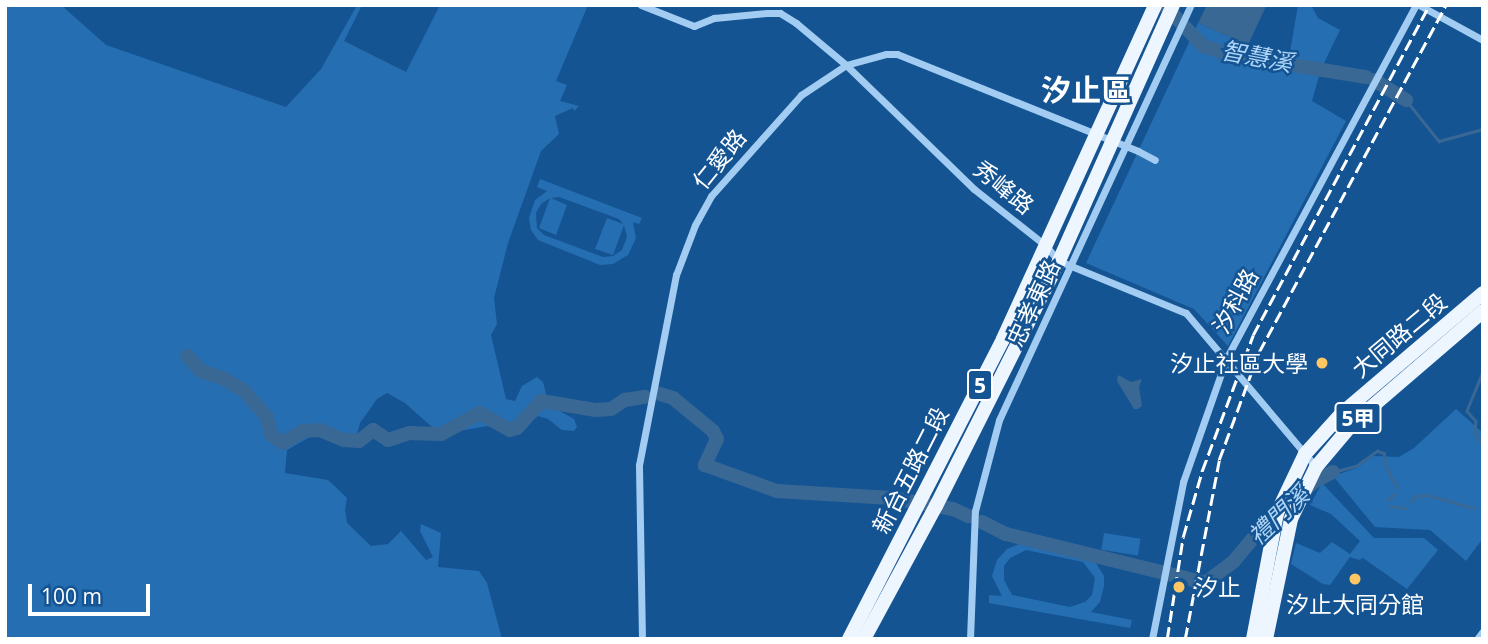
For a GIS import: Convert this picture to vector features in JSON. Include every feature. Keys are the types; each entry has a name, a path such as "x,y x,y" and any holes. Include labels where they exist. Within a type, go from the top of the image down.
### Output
{"main road":[{"name":"5","path":"1065,263 1104,138 1155,5"},
{"name":"5","path":"1045,245 1173,5"},
{"name":"新台五路二段","path":"849,639 1003,339 1045,245"},
{"name":"新台五路二段","path":"864,639 1065,263"},
{"name":"大同路二段","path":"1266,639 1291,519 1316,467 1403,370 1483,293"},
{"name":"大同路二段","path":"1253,639 1277,513 1305,454 1342,413 1483,311"},
{"path":"1277,513 1291,519"}],"street":[{"name":"秀峰路","path":"641,5 694,26 714,18 767,13 780,13 796,23 846,65 974,190 1065,263 1185,313 1316,467"},
{"path":"762,5 767,13"},
{"name":"忠孝東路","path":"970,639 975,511 999,420 1065,263 1127,146 1191,5"},
{"path":"1418,5 1483,40"},
{"name":"汐科路","path":"1152,639 1183,482 1226,359 1418,5"},
{"name":"仁愛路","path":"642,639 639,465 676,275 695,225 711,196 801,95 846,65 886,54 897,54 1127,146 1155,160"},
{"path":"1478,639 1483,632"}],"shaded area":[{"path":"5,5 61,5 106,45 286,107 321,69 356,7 353,5 362,5 344,41 406,72 440,5 588,5 556,81 567,85 560,101 579,106 574,111 573,108 555,116 559,134 541,151 508,243 494,298 497,324 491,335 506,399 515,401 522,386 537,377 543,382 549,405 574,419 577,427 574,431 562,430 548,419 538,416 518,433 507,433 487,426 459,431 432,427 405,403 387,393 377,399 360,423 354,445 315,434 287,450 285,473 328,480 347,498 347,523 371,546 388,544 401,531 426,560 433,557 420,531 421,524 441,533 438,567 479,571 487,583 502,639 5,639"},
{"path":"1207,5 1266,6 1248,45 1198,23"},
{"path":"1298,5 1311,5 1318,18 1340,30 1321,69 1312,101 1346,121 1228,346 1194,309 1086,263 1198,23 1248,45 1251,53 1289,58"},
{"path":"540,179 642,218 639,224 633,222 636,238 628,255 613,264 600,265 538,240 531,230 529,218 535,200 547,191 537,187","holes":["559,197 619,219 623,224 607,218 595,249 613,255 624,225 627,237 622,250 613,256 603,257 544,235 537,228 536,213 541,204 550,198 539,228 556,235 567,205 551,198"]},
{"path":"1118,375 1131,382 1142,379 1139,387 1142,406 1138,409 1134,409 1117,381"},
{"path":"1456,409 1483,433 1481,541 1466,561 1430,530 1375,527 1333,476 1357,468 1373,456 1399,457 1414,448"},
{"path":"1322,483 1374,538 1424,538 1438,550 1407,589 1363,558 1359,560 1350,557 1330,585 1323,584 1291,564 1296,543 1320,553 1332,542 1350,554 1360,541 1331,514 1310,505"},
{"path":"1104,533 1141,539 1138,556 1101,550"},
{"path":"1024,542 1093,558 1104,576 1104,586 1100,602 1091,612 1132,620 1130,628 989,603 989,595 1002,596 992,576 997,560 1007,549","holes":["1026,550 1083,562 1095,578 1092,595 1085,602 1070,607 1012,595 1004,580 1004,566 1010,558"]}],"waterway":[{"name":"智慧溪","path":"1164,5 1203,46 1231,55 1366,77"},
{"name":"智慧溪","path":"1374,80 1406,100"},
{"name":"智慧溪","path":"1406,100 1439,141 1483,129"},
{"name":"禮門溪","path":"187,356 201,371 223,378 245,392 267,417 271,435 283,443 303,431 320,430 344,440 359,441 373,430 388,440 409,433 441,434 480,413 510,430 517,428 541,401 596,410 611,409 625,400 645,397"},
{"path":"1483,372 1467,411 1476,421 1475,433 1483,446"},
{"name":"禮門溪","path":"660,394 673,398 713,431 717,439 705,465 777,491 891,498 953,509 968,516"},
{"name":"禮門溪","path":"1333,472 1356,466 1377,451 1384,453 1387,469 1397,487"},
{"name":"禮門溪","path":"982,522 1006,534 1205,583 1234,561 1260,530 1315,481 1333,472"},
{"name":"禮門溪","path":"1389,500 1393,494"},
{"name":"禮門溪","path":"1411,502 1416,496 1428,495 1473,508"},
{"name":"禮門溪","path":"1390,506 1405,508"}],"railway":[{"path":"1167,639 1183,537 1202,471 1253,335 1429,5"},
{"path":"1185,639 1219,460 1259,352 1446,5"}],"place":[{"name":"汐止社區大學","path":"1322,363"},
{"name":"汐止大同分館","path":"1355,579"},
{"name":"汐止","path":"1179,587"}],"district":[{"name":"汐止區","path":"1086,90"}]}
